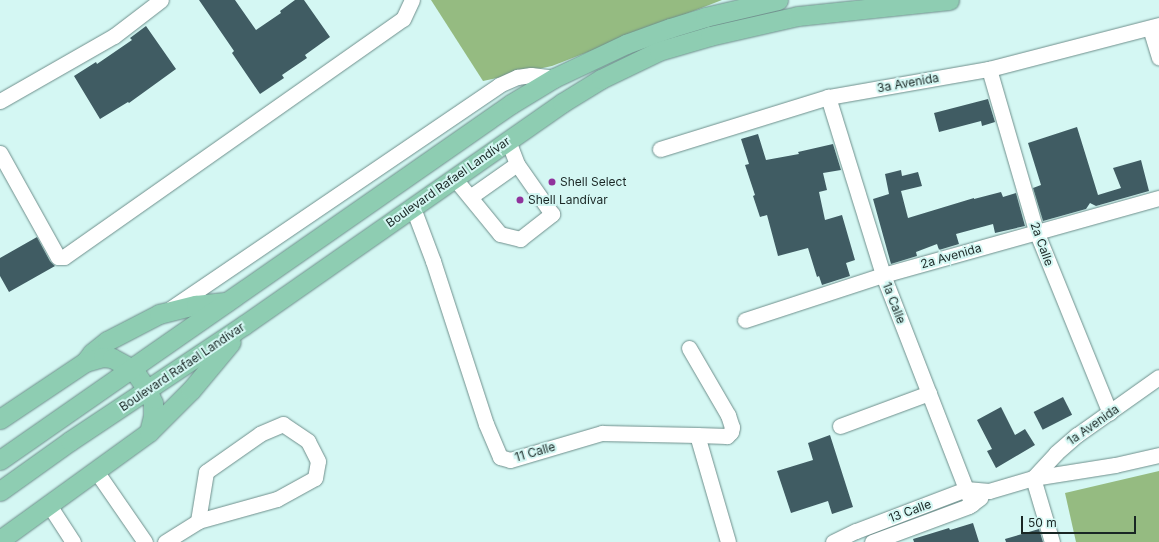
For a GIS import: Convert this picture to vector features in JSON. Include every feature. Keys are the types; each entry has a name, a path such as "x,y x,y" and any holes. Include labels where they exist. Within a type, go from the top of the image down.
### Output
{"main road":[{"path":"0,460 133,369 511,104 554,78 626,44 670,28 705,17 778,0"},
{"name":"Boulevard Rafael Landívar","path":"0,491 244,325 413,208 562,102 601,79 659,51 710,36 798,16 949,0"},
{"path":"0,419 85,362 92,353 108,341 143,321 164,313 196,305 229,301"},
{"path":"0,540 149,432 192,390 244,325"},
{"path":"85,362 103,358 112,358 133,369 147,390 153,403 153,416 149,432"}],"street":[{"path":"0,101 114,36 160,0"},
{"path":"0,152 58,257 64,257 402,19 412,0"},
{"path":"1154,26 1159,58"},
{"name":"3a Avenida","path":"660,149 828,97 989,69 1154,26"},
{"name":"2a Calle","path":"989,69 1036,231 1110,413"},
{"path":"164,313 499,85 517,77 531,75 554,78"},
{"name":"1a Calle","path":"828,97 883,275 972,504"},
{"path":"454,179 500,234 520,239 552,214 517,164 508,140"},
{"path":"470,197 517,164"},
{"name":"2a Avenida","path":"745,320 883,275 1036,231 1159,198"},
{"name":"11 Calle","path":"413,208 433,261 486,424 500,457 510,460 602,433 697,435"},
{"path":"689,348 728,415 732,426 731,432 727,436 697,435 728,542"},
{"name":"1a Avenida","path":"1033,478 1056,453 1077,434 1110,413 1159,377"},
{"path":"840,426 929,393"},
{"path":"165,542 198,521 277,499 315,478 318,461 308,441 283,424 260,434 206,472 198,521"},
{"name":"13 Calle","path":"832,542 856,531 966,490 989,491 1033,478 1115,465 1159,455"},
{"path":"96,471 146,542"},
{"path":"1033,478 1052,542"},
{"name":"13 Calle","path":"872,542 972,504 989,491"},
{"path":"49,505 73,542"}],"green space":[{"path":"431,0 722,0 552,66 483,81"},
{"path":"1159,471 1159,542 1076,542 1065,493"}],"building":[{"path":"199,0 235,0 256,30 281,13 280,11 295,0 304,0 330,37 305,55 307,58 282,75 284,78 260,94 232,53 234,51"},
{"path":"146,26 176,69 129,103 128,102 100,119 74,76 96,62 97,64 132,40 130,38"},
{"path":"988,99 995,122 982,126 981,121 939,132 934,113"},
{"path":"1077,127 1098,195 1121,188 1113,168 1141,160 1149,191 1096,206 1090,203 1086,209 1043,221 1033,188 1041,185 1028,143"},
{"path":"758,134 766,160 799,154 798,152 833,144 841,170 823,173 827,190 819,192 825,220 842,215 855,260 846,263 850,276 822,285 819,276 817,277 808,248 778,256 767,215 760,217 753,196 755,195 745,165 749,164 741,139"},
{"path":"901,170 902,176 918,172 922,186 901,191 908,218 974,198 1001,192 1003,197 1016,193 1025,226 995,233 993,224 956,234 959,244 939,250 937,244 916,252 917,256 891,264 873,199 889,194 885,174"},
{"path":"37,237 50,261 55,266 9,292 0,276 0,258"},
{"path":"1063,397 1072,415 1043,430 1034,412"},
{"path":"1001,407 1015,435 1025,429 1035,445 996,468 987,451 992,449 977,420"},
{"path":"830,435 853,507 832,514 828,501 791,513 777,471 813,460 808,443"},
{"path":"973,523 979,542 914,542 913,539 949,528 950,530"},
{"path":"1039,529 1043,542 1006,542 1005,539"}],"place":[{"name":"Shell Select","path":"552,182"},
{"name":"Shell Landívar","path":"520,200"}]}
